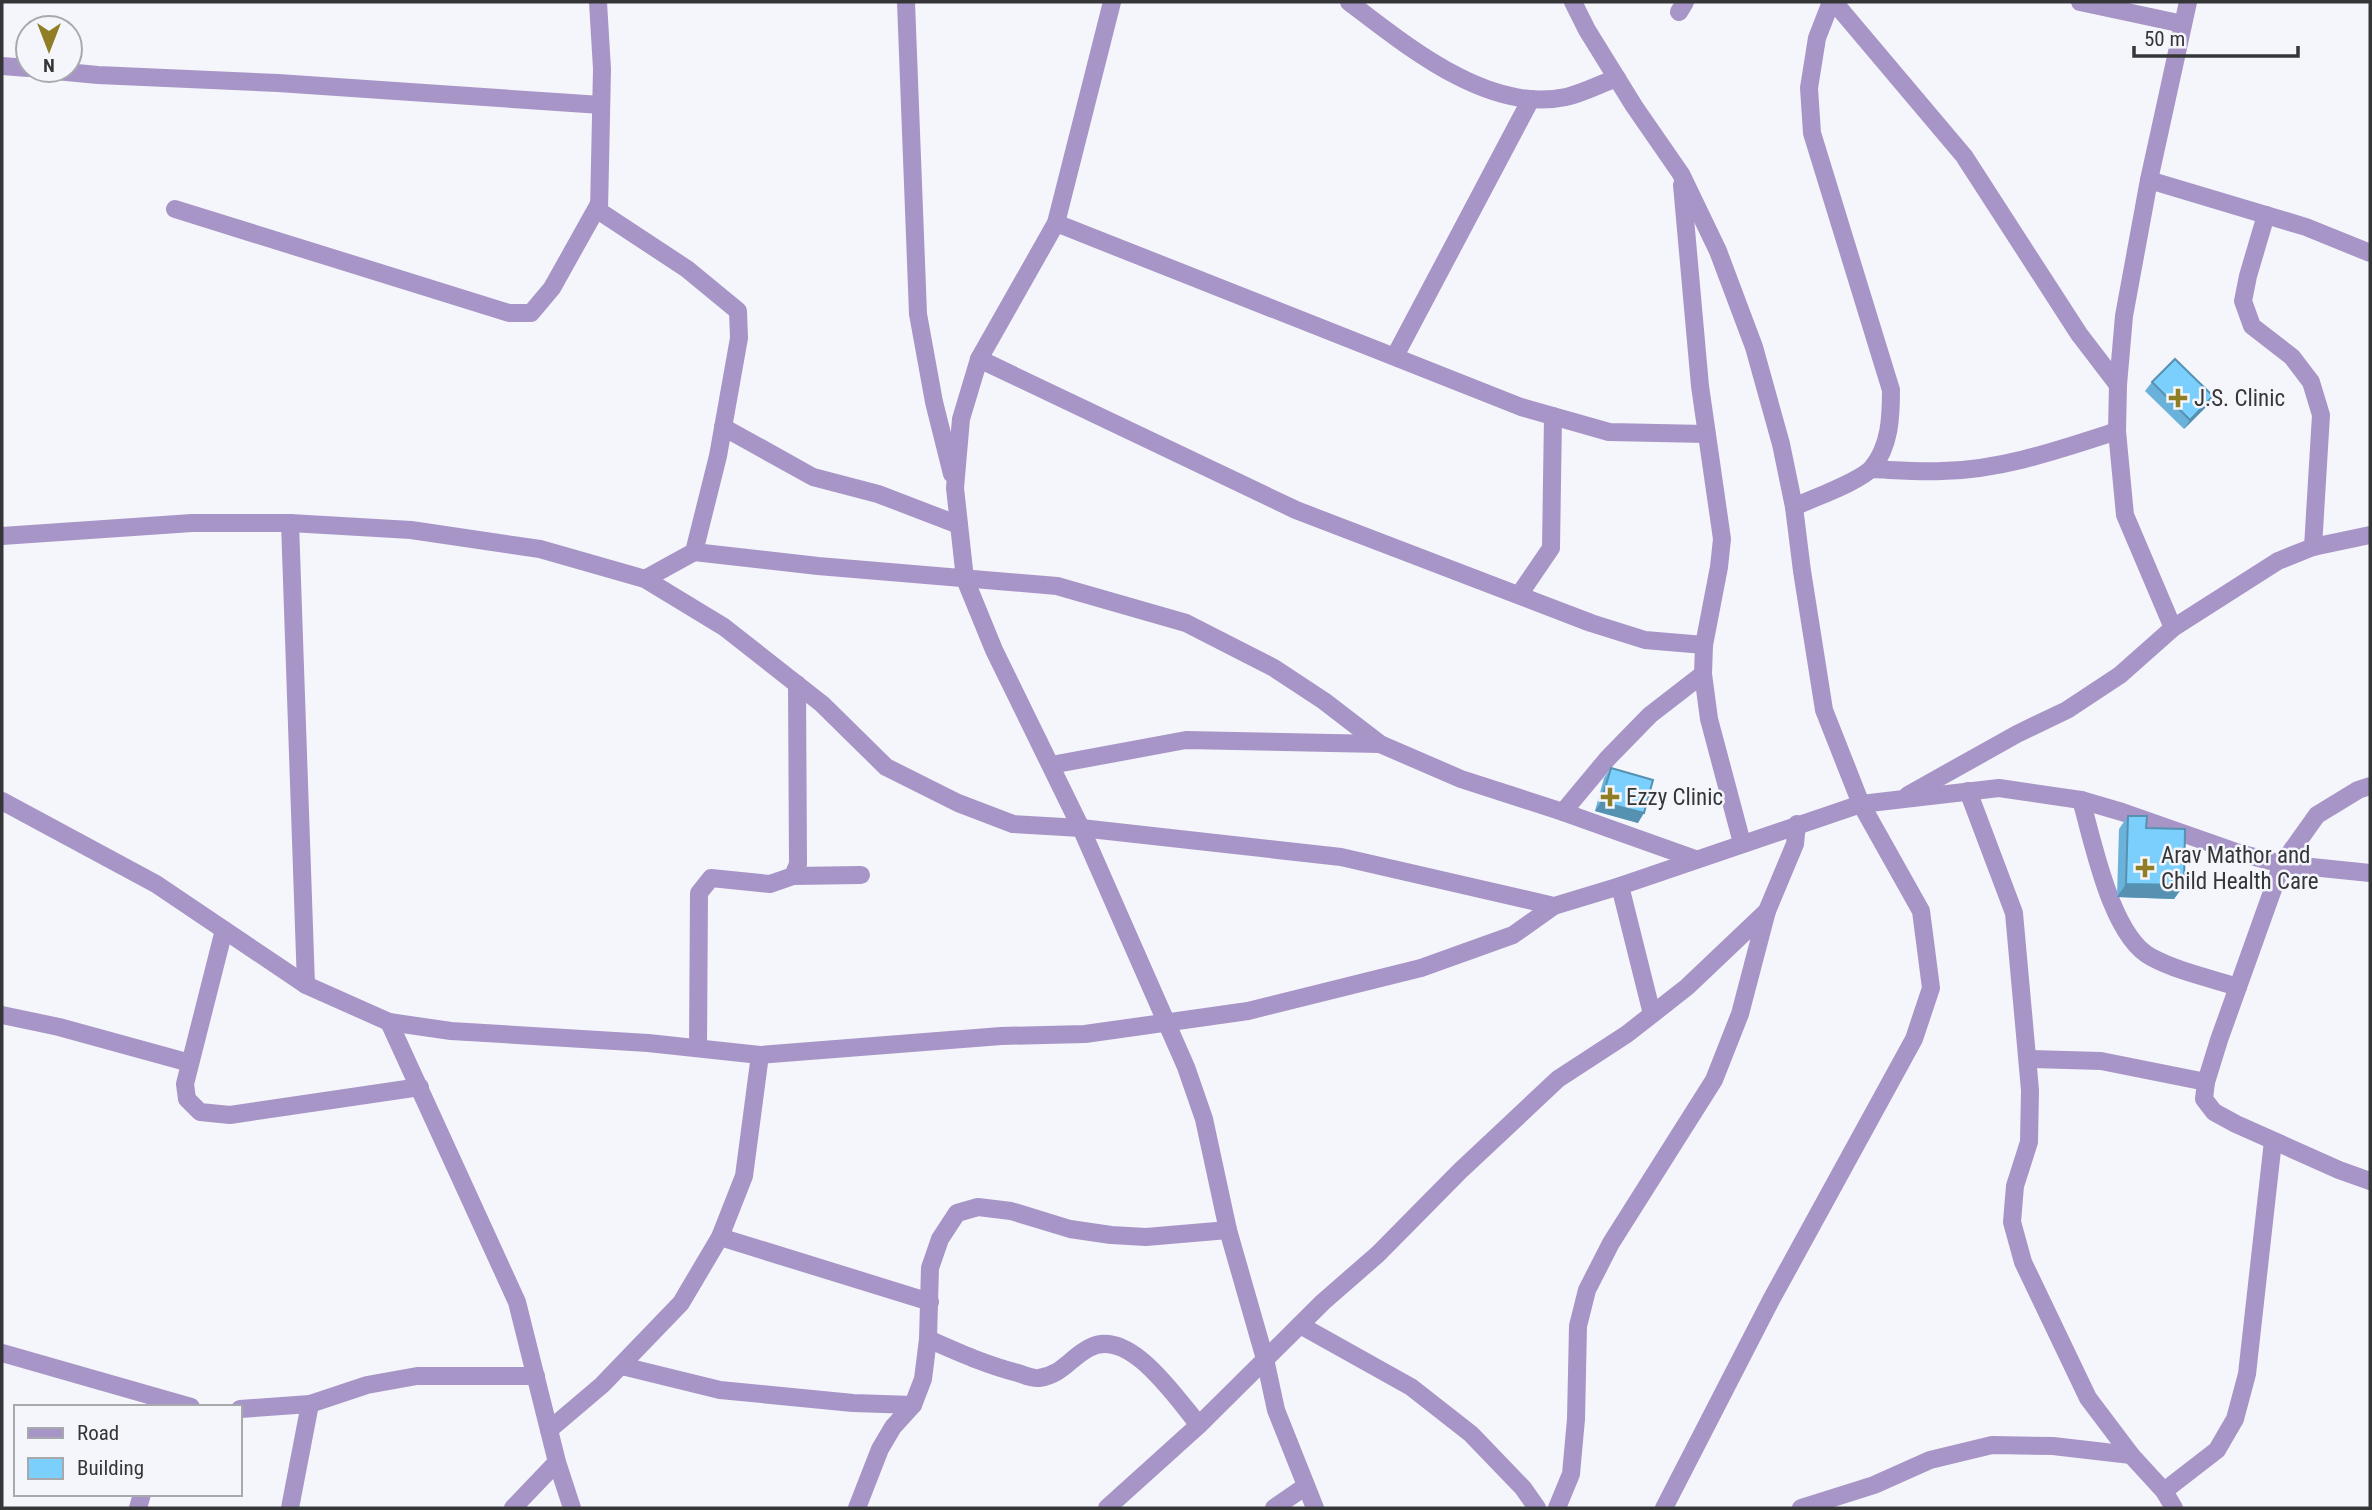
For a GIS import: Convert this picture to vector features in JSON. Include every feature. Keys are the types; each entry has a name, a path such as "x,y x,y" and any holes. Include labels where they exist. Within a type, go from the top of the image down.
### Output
{"street":[{"path":"598,2 601,105 599,211 687,269 738,311 739,338 723,427 694,552"},
{"path":"906,2 918,314 934,402 955,488 965,579 994,650 1082,828 1186,1067 1204,1119 1228,1230 1265,1359 1276,1410 1315,1508"},
{"path":"955,488 961,419 979,359 1056,223 1112,2"},
{"path":"1349,2 1422,56 1479,88 1531,99 1566,97 1616,78"},
{"path":"1573,2 1616,78 1681,174 1718,251 1754,347 1781,444 1794,507 1801,571 1824,710 1861,804 1921,911 1931,988 1914,1039 1771,1300 1664,1508"},
{"path":"1794,507 1843,486 1871,469 1885,445 1891,421 1891,390 1812,133 1809,88 1817,38 1832,2 1964,156 2072,324 2118,385"},
{"path":"2080,2 2183,24"},
{"path":"2173,628 2125,515 2117,431 2118,385 2123,316 2149,180 2188,2"},
{"path":"84,74 278,83 601,105"},
{"path":"1395,356 1531,99"},
{"path":"1681,174 1700,386 1722,539 1704,645 1703,674 1709,719 1742,843"},
{"path":"2149,180 2306,227 2370,253"},
{"path":"175,209 509,313 531,313 552,288 599,204"},
{"path":"2266,215 2243,301 2252,326 2292,357 2311,382 2318,404 2321,415 2321,442 2314,547"},
{"path":"1056,223 1521,407 1609,432 1706,434"},
{"path":"979,359 1296,510 1645,640 1704,645"},
{"path":"1519,595 1551,548 1553,416"},
{"path":"723,427 813,477 878,494 959,525"},
{"path":"1871,469 1944,471 1993,466 2044,454 2117,431"},
{"path":"2,536 192,523 290,523 411,530 540,549 645,579 724,627 822,704 887,767 958,803 1013,824 1082,828 1340,857 1554,906"},
{"path":"290,523 306,985"},
{"path":"1900,799 2017,734 2067,710 2120,675 2173,628 2278,561 2314,547 2370,535"},
{"path":"645,579 694,552 1057,586 1186,623 1274,668 1324,701 1380,744 1461,779 1695,859"},
{"path":"1563,812 1608,758 1650,715 1703,674"},
{"path":"793,876 799,864 797,684"},
{"path":"1051,765 1186,740 1380,744"},
{"path":"2370,786 2358,790 2318,815 2282,864 2206,1082 2204,1099 2214,1112 2273,1141 2370,1181"},
{"path":"2,801 156,884 306,985 389,1022 451,1031 698,1048 760,1055 1001,1036 1085,1034 1248,1011 1421,968 1513,935 1554,906 1861,804 1968,791 1999,788 2081,800 2239,853 2282,864 2370,873"},
{"path":"1968,791 2014,913 2030,1090 2029,1142 2015,1186 2012,1222 2023,1262 2088,1398 2131,1455 2164,1491 2174,1508"},
{"path":"2081,800 2111,902 2127,934 2148,956 2238,987"},
{"path":"1557,1508 1570,1474 1576,1419 1578,1326 1587,1290 1611,1243 1714,1080 1740,1014 1767,911 1795,845 1797,824"},
{"path":"698,1048 699,893 711,878 770,884 793,876 861,875"},
{"path":"1620,886 1652,1014"},
{"path":"1107,1508 1378,1254 1460,1171 1558,1079 1627,1034 1687,987 1767,911"},
{"path":"224,930 185,1084 187,1099 200,1112 230,1115 419,1087"},
{"path":"2,1015 59,1027 190,1063"},
{"path":"389,1022 517,1302 557,1462 572,1508"},
{"path":"549,1430 622,1366 681,1303 720,1237 744,1176 760,1055"},
{"path":"2028,1059 2101,1061 2206,1082"},
{"path":"2164,1491 2217,1450 2235,1419 2247,1374 2273,1141"},
{"path":"857,1508 880,1449 893,1427 913,1405 923,1379 928,1339 930,1268 940,1239 957,1213 978,1207 1011,1211 1070,1229 1111,1236 1146,1237 1228,1230"},
{"path":"720,1237 930,1302"},
{"path":"1300,1325 1411,1387 1471,1434 1523,1488 1537,1508"},
{"path":"928,1339 984,1364 1037,1378 1064,1369 1082,1352 1098,1343 1112,1343 1130,1350 1160,1378 1199,1424"},
{"path":"2,1353 166,1404"},
{"path":"622,1366 720,1390 853,1403 913,1405"},
{"path":"242,1409 310,1404 367,1385 416,1376 536,1376"},
{"path":"290,1508 310,1404"},
{"path":"1801,1508 1874,1485 1930,1460 1992,1445 2053,1446 2131,1455"},
{"path":"513,1508 557,1462"},
{"path":"1274,1508 1306,1486"}],"building":[{"path":"2175,359 2213,396 2190,420 2152,382"},
{"path":"1611,768 1653,780 1644,813 1601,802"},
{"path":"2128,816 2147,816 2146,828 2185,829 2184,885 2126,884"}],"place":[{"name":"J.S. Clinic","path":"2178,398"},
{"name":"Ezzy Clinic","path":"1610,797"},
{"name":"Arav Mathor and Child Health Care","path":"2145,868"}]}
